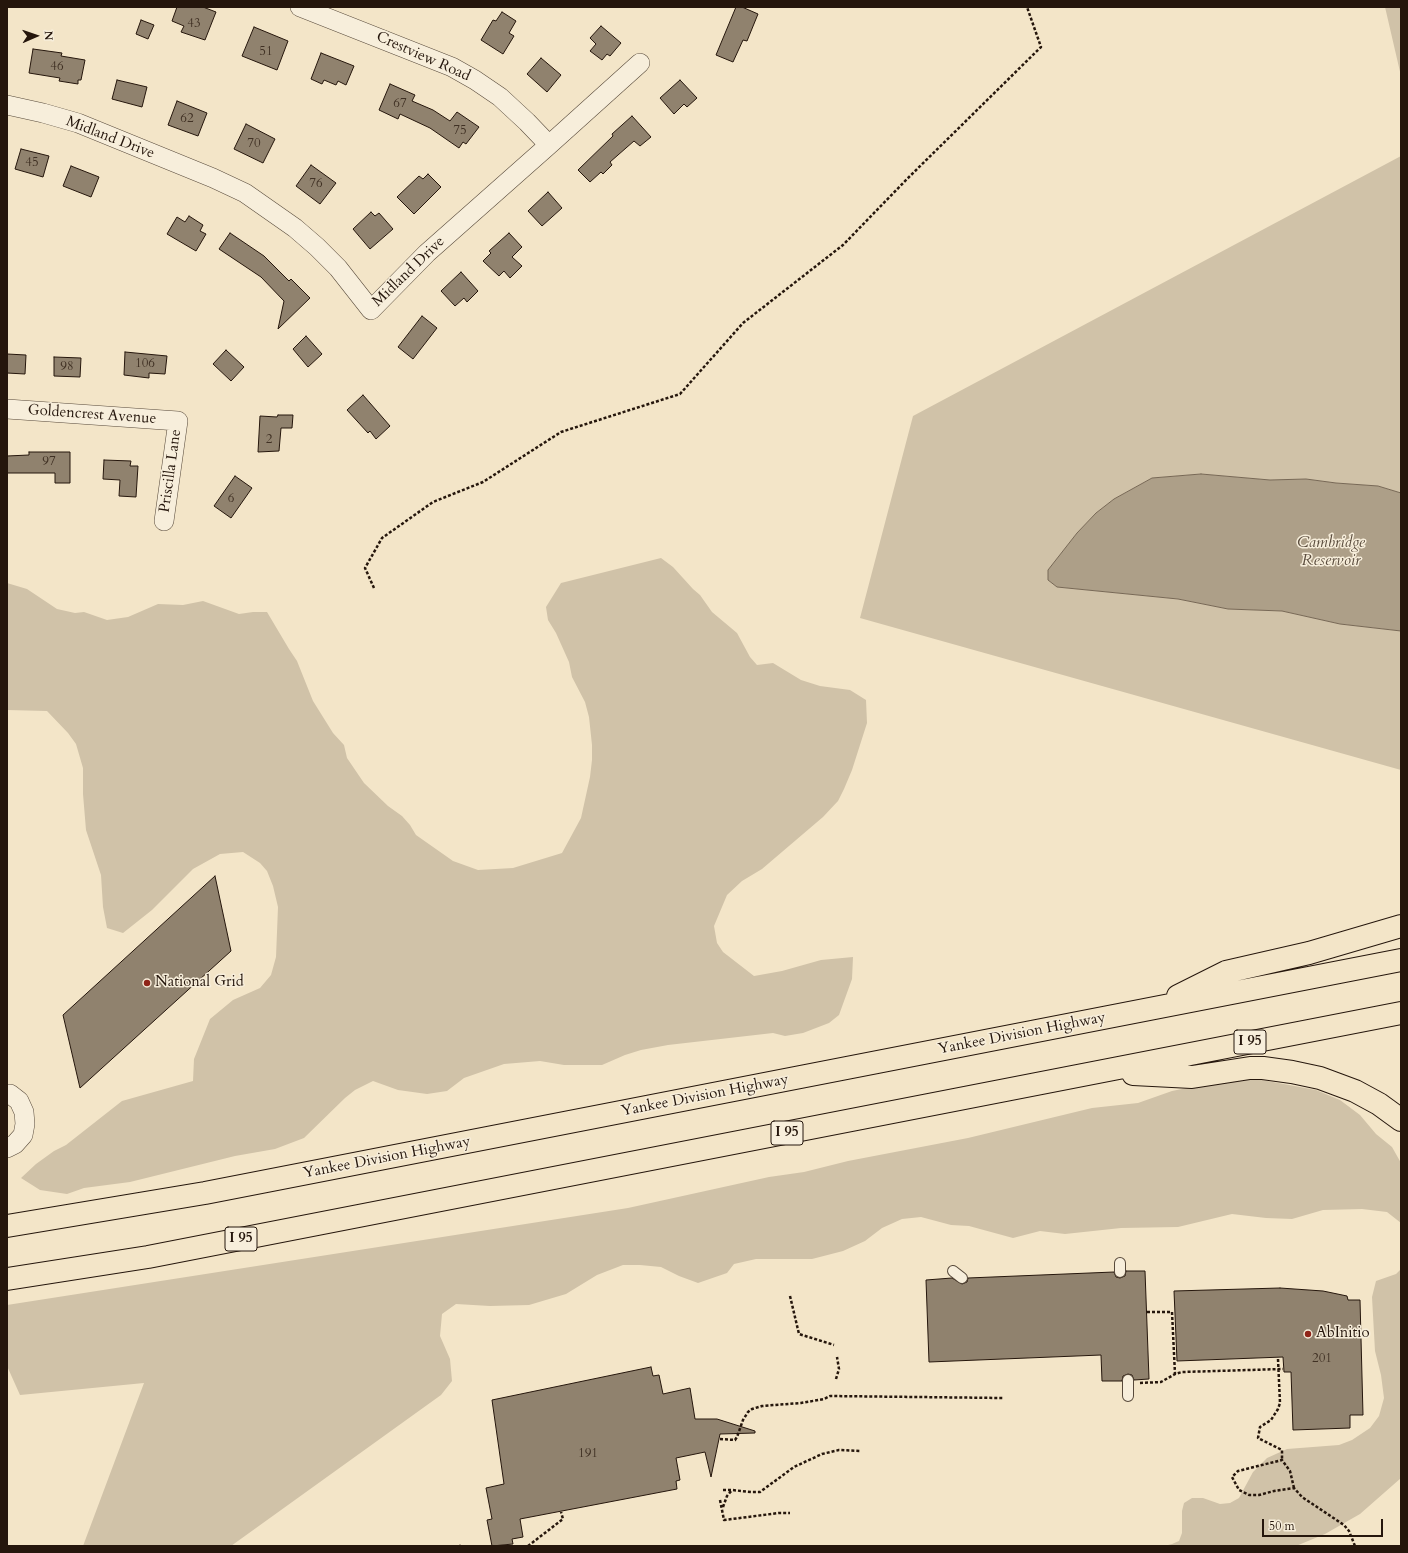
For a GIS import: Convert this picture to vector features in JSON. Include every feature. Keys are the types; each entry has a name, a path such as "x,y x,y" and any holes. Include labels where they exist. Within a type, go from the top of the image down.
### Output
{"highway":[{"path":"1152,1008 1226,972 1309,953 1401,926"},
{"name":"Yankee Division Highway","path":"7,1226 213,1192 1401,960"},
{"name":"I 95","path":"7,1279 148,1257 1401,1013"},
{"path":"1100,1072 1192,1077 1250,1068 1263,1068 1292,1072 1320,1078 1355,1091 1379,1104 1401,1120"}],"street":[{"name":"Crestview Road","path":"300,7 452,66 500,97 549,145"},
{"name":"Midland Drive","path":"7,106 43,113 78,123 245,193 295,228 316,247 338,268 371,310 427,253 640,63"},
{"name":"Goldencrest Avenue","path":"7,409 178,421"},
{"name":"Priscilla Lane","path":"164,521 178,421"},
{"path":"7,1094 10,1094 19,1101 24,1112 25,1124 23,1135 15,1144 7,1148"}],"lane":[{"path":"953,1271 962,1278"},
{"path":"1128,1382 1128,1396"}],"path":[{"path":"374,588 365,568 382,538 433,502 483,482 561,432 680,394 743,323 843,245 1041,47 1027,7"},
{"path":"790,1296 799,1334 834,1345"},
{"path":"1147,1312 1172,1312 1175,1374"},
{"path":"836,1379 839,1369 837,1357"},
{"path":"1278,1359 1280,1397 1278,1409 1271,1420 1260,1427 1258,1438 1282,1450 1282,1460 1290,1471 1294,1488 1302,1497 1344,1525 1349,1531 1355,1546"},
{"path":"1128,1382 1161,1382 1175,1374 1182,1372 1283,1369"},
{"path":"720,1439 727,1441 735,1440 743,1420 752,1409 762,1406 824,1400 830,1396 1003,1398"},
{"path":"723,1490 760,1492 794,1467 822,1454 839,1450 860,1452"},
{"path":"1282,1460 1238,1472 1232,1477 1239,1490 1249,1495 1259,1495 1294,1488"},
{"path":"722,1510 726,1496 732,1490"},
{"path":"720,1500 724,1520 790,1513"},
{"path":"528,1546 563,1519 561,1512"}],"shaded area":[{"path":"1385,7 1401,7 1401,76"},
{"path":"1401,156 1401,493 1378,486 1306,479 1270,480 1201,474 1152,478 1114,499 1096,513 1077,533 1049,570 1048,580 1057,587 1178,599 1228,609 1282,611 1340,624 1401,631 1401,770 860,618 913,416"},
{"path":"661,558 673,567 700,595 712,612 737,633 750,657 757,665 773,663 801,680 820,686 850,690 866,700 867,723 852,770 838,801 823,817 762,869 742,881 727,895 714,926 717,943 723,952 754,976 782,971 821,960 853,957 852,979 839,1015 829,1023 803,1033 785,1036 773,1033 668,1045 641,1050 602,1065 564,1065 540,1061 504,1064 464,1078 447,1091 427,1094 398,1090 373,1081 355,1090 345,1098 304,1138 275,1149 235,1156 130,1182 84,1188 67,1194 40,1190 21,1178 36,1164 54,1151 66,1145 122,1101 193,1081 194,1059 210,1019 233,1000 260,988 271,975 276,957 278,907 273,886 267,871 260,863 243,852 220,854 193,869 152,910 123,933 107,928 103,907 101,875 86,830 83,794 83,768 76,744 68,733 47,711 7,710 7,583 27,589 57,609 75,613 84,612 107,620 128,617 158,604 183,605 203,601 239,614 267,612 297,661 313,701 333,733 344,745 347,758 364,783 388,806 402,816 416,835 453,861 478,870 513,868 562,853 581,818 590,777 592,760 589,717 585,702 572,677 569,662 556,633 548,620 546,607 561,583"},
{"path":"1235,1080 1262,1080 1316,1090 1340,1100 1360,1115 1376,1134 1392,1147 1401,1163 1401,1223 1387,1212 1362,1209 1323,1210 1292,1219 1232,1214 1178,1227 1121,1228 1065,1234 1040,1231 1013,1238 969,1226 951,1225 921,1217 902,1219 882,1228 865,1241 843,1251 812,1259 756,1259 734,1264 727,1273 698,1283 661,1267 623,1265 597,1275 566,1294 529,1305 490,1306 456,1304 442,1314 440,1336 450,1359 452,1381 441,1395 231,1546 83,1546 144,1383 20,1395 7,1366 7,1305 628,1208 769,1177 804,1172 848,1161 968,1138 1092,1108 1138,1103 1172,1091"},
{"path":"1401,1269 1401,1478 1360,1514 1325,1534 1296,1546 1164,1546 1179,1541 1182,1533 1182,1511 1184,1503 1192,1498 1203,1498 1220,1504 1230,1503 1239,1498 1253,1472 1267,1458 1287,1449 1339,1445 1352,1440 1370,1428 1379,1416 1384,1398 1381,1375 1375,1351 1372,1297 1376,1281 1396,1274"}],"water":[{"name":"Cambridge Reservoir","path":"1201,474 1270,480 1306,479 1378,486 1401,493 1401,631 1340,624 1282,611 1228,609 1178,599 1057,587 1048,580 1048,570 1077,533 1096,513 1114,499 1152,478"}],"building":[{"path":"177,7 203,7 216,12 205,40 181,32 184,26 172,21"},
{"path":"736,7 742,7 758,14 747,41 743,40 733,62 716,55"},
{"path":"502,12 516,21 509,33 514,36 503,54 481,40 493,20 496,21"},
{"path":"141,20 154,25 148,39 136,34"},
{"path":"601,26 621,43 610,56 607,54 602,60 590,51 596,44 590,38"},
{"path":"254,27 288,41 277,70 242,56"},
{"path":"33,49 62,53 61,56 85,60 81,80 78,80 78,84 59,81 60,78 29,73"},
{"path":"321,53 354,66 346,85 338,81 336,85 324,80 322,84 311,79"},
{"path":"541,58 561,75 547,92 527,74"},
{"path":"117,80 147,87 142,107 112,99"},
{"path":"680,80 697,98 687,107 684,104 674,114 660,98"},
{"path":"390,84 415,95 412,101 433,110 450,121 457,112 479,127 466,144 463,142 459,148 430,128 400,114 398,119 379,110"},
{"path":"177,101 207,113 198,136 168,125"},
{"path":"632,116 651,137 640,146 634,141 610,162 612,165 603,174 601,172 590,182 578,170 613,136 612,134"},
{"path":"246,124 275,139 263,163 234,149"},
{"path":"21,149 49,156 43,177 15,169"},
{"path":"311,165 336,183 320,204 296,186"},
{"path":"71,166 99,177 91,197 63,186"},
{"path":"428,174 441,187 414,214 397,197 419,176 423,179"},
{"path":"548,192 562,208 542,226 528,211"},
{"path":"371,212 375,216 379,213 393,229 370,249 353,229"},
{"path":"189,216 203,225 200,231 206,234 196,251 167,234 177,217 185,222"},
{"path":"230,233 264,256 289,281 291,279 310,298 278,329 284,301 261,277 219,249"},
{"path":"509,233 522,247 512,257 522,266 510,278 504,271 499,276 483,261 491,253 489,251"},
{"path":"461,272 478,291 467,302 464,298 455,306 441,291"},
{"path":"422,316 437,328 413,359 398,347"},
{"path":"306,336 322,354 308,367 293,349"},
{"path":"226,350 244,367 231,381 213,364"},
{"path":"125,352 167,356 165,374 149,373 149,378 124,375"},
{"path":"7,354 26,355 25,374 7,373"},
{"path":"54,357 81,358 80,377 54,376"},
{"path":"363,395 390,426 376,439 370,431 368,433 347,410"},
{"path":"278,415 293,415 292,428 281,428 279,451 258,452 260,416 277,417"},
{"path":"29,452 70,452 70,483 55,483 55,473 7,473 7,456 29,455"},
{"path":"104,460 131,461 130,466 138,466 136,497 119,496 120,480 103,479"},
{"path":"235,476 252,488 231,518 214,506"},
{"name":"National Grid","path":"215,876 231,951 80,1088 63,1015"},
{"path":"1126,1271 1145,1271 1149,1379 1134,1380 1132,1375 1128,1374 1123,1376 1122,1381 1102,1381 1101,1355 929,1362 926,1280 952,1278 962,1284 967,1282 968,1278 1114,1272 1116,1277 1120,1278 1125,1276"},
{"path":"1280,1288 1323,1291 1347,1296 1348,1300 1360,1300 1363,1415 1350,1415 1350,1428 1293,1430 1291,1372 1284,1372 1283,1357 1177,1361 1174,1291"},
{"path":"651,1367 653,1376 659,1375 663,1394 690,1388 695,1419 717,1419 755,1431 755,1433 720,1434 711,1477 705,1452 676,1458 680,1480 676,1481 677,1489 520,1519 523,1537 512,1539 513,1544 492,1546 487,1520 492,1519 486,1488 504,1484 492,1400"}],"place":[{"name":"National Grid","path":"147,983"},
{"name":"AbInitio","path":"1308,1334"}]}
